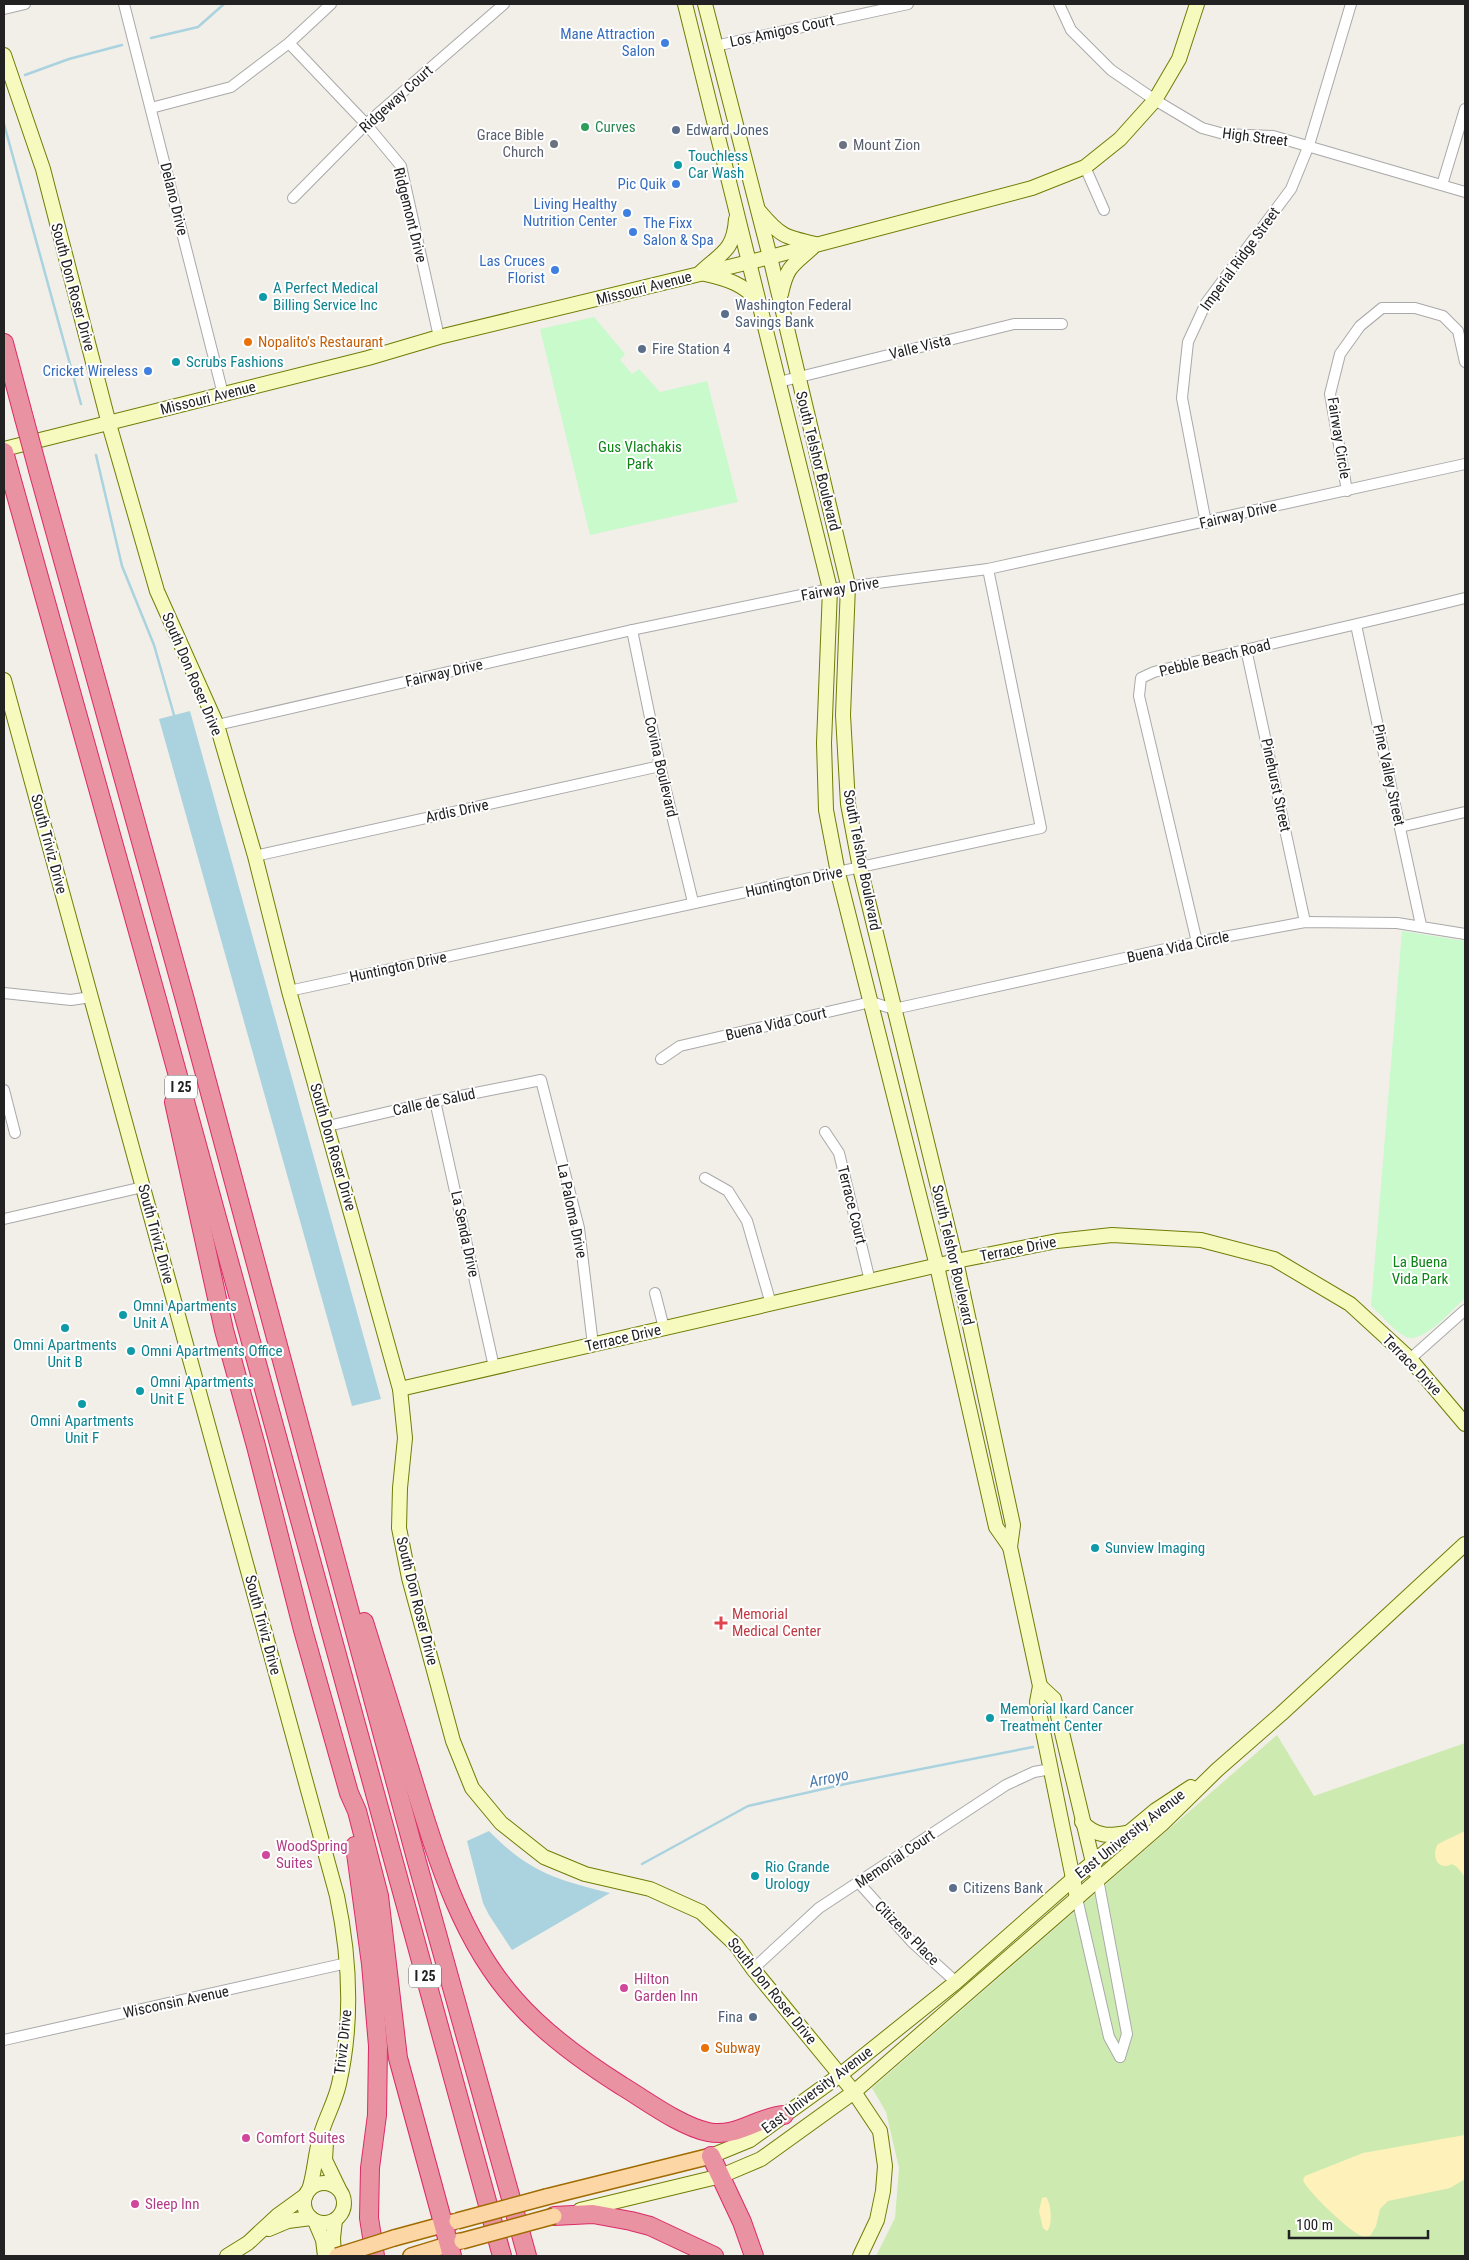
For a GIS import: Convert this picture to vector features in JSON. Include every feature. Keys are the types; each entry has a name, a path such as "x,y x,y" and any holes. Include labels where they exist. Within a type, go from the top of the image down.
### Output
{"highway":[{"name":"I 25","path":"4,343 188,1009 419,1872 527,2256"},
{"name":"I 25","path":"4,451 138,930 502,2256"},
{"path":"138,930 224,1330 303,1630 349,1793 357,1811 379,1896 398,2058 450,2223 454,2247"},
{"path":"321,1507 361,1614 420,1806 460,1915 488,1963 515,2000 542,2028 592,2067 687,2125 708,2132 732,2133 773,2116 784,2115"},
{"path":"349,1793 370,1954 378,2046 377,2115 370,2168 369,2218 375,2256"},
{"path":"712,2156 742,2222 754,2256"},
{"path":"554,2216 594,2214 631,2221 650,2226 714,2256"}],"main road":[{"name":"South Telshor Boulevard","path":"685,4 830,589 824,744 826,810 838,873 936,1266 996,1527 1010,1548"},
{"name":"South Telshor Boulevard","path":"705,4 770,257 848,585 843,715 848,804 860,868 956,1261 1013,1525 1010,1548 1040,1686 1038,1702 1076,1898"},
{"name":"Missouri Avenue","path":"4,451 439,337 770,257 1032,188 1084,167 1120,139 1155,100 1179,59 1197,4"},
{"name":"South Don Roser Drive","path":"4,55 43,169 109,424 157,591 217,725 255,856 288,991 328,1126 400,1389 405,1438 400,1488 399,1528 409,1578 453,1742 472,1788 501,1823 544,1857 586,1874 650,1889 701,1912 736,1945 753,1969 854,2092 880,2131 885,2166 884,2191 878,2220 860,2256"},
{"path":"701,274 731,246 735,231 736,208"},
{"path":"758,209 776,231 791,238 816,245"},
{"path":"780,300 784,277 792,264 816,245"},
{"path":"701,274 738,283 752,294 760,305"},
{"name":"South Triviz Drive","path":"4,680 328,1859 341,1913 347,1963"},
{"name":"Terrace Drive","path":"400,1389 956,1261 1058,1241 1096,1236 1202,1240 1274,1259 1350,1304 1410,1359 1465,1424"},
{"path":"987,1485 1003,1482"},
{"name":"East University Avenue","path":"411,2256 454,2247 554,2216 721,2176 761,2159 854,2092 1162,1824 1217,1770 1281,1714 1465,1544"},
{"name":"South Telshor Boulevard","path":"1040,1686 1054,1698 1082,1822 1098,1879"},
{"name":"East University Avenue","path":"336,2256 394,2238 546,2197 712,2156 750,2140 840,2075 956,1982 1073,1879 1156,1810 1217,1770"},
{"path":"1082,1822 1090,1830 1101,1836 1131,1831"},
{"name":"Triviz Drive","path":"307,2192 313,2178 317,2148 339,2084 348,2014 347,1963"},
{"name":"Triviz Drive","path":"328,2119 325,2160 330,2174 341,2192"},
{"path":"262,2232 277,2216 312,2186 323,2183 333,2185 341,2192 344,2207 335,2220 333,2238 336,2256"},
{"path":"307,2192 305,2210 313,2220 322,2240 325,2256"},
{"path":"227,2256 262,2232 288,2221 313,2220 326,2223 335,2220"}],"street":[{"path":"4,9 25,4"},
{"name":"Delano Drive","path":"124,4 223,394"},
{"path":"151,108 230,87 289,43 331,4"},
{"name":"Ridgeway Court","path":"293,198 366,124 504,4"},
{"name":"Los Amigos Court","path":"715,46 908,4"},
{"name":"High Street","path":"1059,4 1071,30 1111,70 1196,125 1224,134 1273,136 1465,192"},
{"name":"Imperial Ridge Street","path":"1206,523 1182,398 1188,342 1206,303 1291,189 1309,145 1350,4"},
{"name":"Ridgemont Drive","path":"289,43 366,124 401,166 439,337"},
{"path":"1442,185 1465,109"},
{"path":"717,134 736,125"},
{"path":"1084,167 1104,210"},
{"name":"Fairway Circle","path":"1347,491 1330,394 1340,354 1360,326 1382,308 1415,308 1443,316 1458,331 1465,362"},
{"name":"Valle Vista","path":"779,382 1014,324 1062,324"},
{"name":"Fairway Drive","path":"217,725 632,630 848,585 988,569 1206,523 1465,464"},
{"name":"Huntington Drive","path":"288,991 1041,828 988,569"},
{"name":"Pebble Beach Road","path":"1197,942 1139,696 1141,678 1154,672 1246,649 1465,599"},
{"name":"Pine Valley Street","path":"1356,625 1421,926"},
{"name":"Covina Boulevard","path":"632,630 660,766 693,902"},
{"name":"Pinehurst Street","path":"1246,649 1305,922"},
{"name":"Ardis Drive","path":"255,856 660,766"},
{"path":"1400,826 1465,812"},
{"name":"Buena Vida Circle","path":"894,1009 1197,942 1305,922 1397,923 1465,934"},
{"path":"4,994 71,1000 91,997"},
{"name":"Buena Vida Court","path":"661,1059 680,1046 871,1002 894,1009"},
{"name":"Calle de Salud","path":"328,1126 435,1101 541,1080"},
{"name":"La Paloma Drive","path":"541,1080 579,1228 593,1345"},
{"path":"4,1090 15,1133"},
{"name":"La Senda Drive","path":"435,1101 494,1367"},
{"name":"Terrace Court","path":"825,1132 839,1153 870,1281"},
{"path":"706,1178 728,1191 746,1221 771,1304"},
{"path":"4,1219 143,1187"},
{"path":"655,1293 664,1328"},
{"path":"1410,1359 1465,1310"},
{"name":"Memorial Court","path":"753,1969 819,1908 860,1884 1006,1785 1034,1772 1050,1769"},
{"name":"South Telshor Boulevard","path":"1076,1898 1108,2037 1120,2057 1127,2034 1098,1879"},
{"name":"Citizens Place","path":"860,1884 912,1942 956,1982"},
{"name":"Wisconsin Avenue","path":"4,2040 347,1963"}],"green space":[{"name":"Gus Vlachakis Park","path":"594,317 625,354 620,360 632,374 639,369 660,392 707,381 738,502 590,535 540,329"},
{"name":"La Buena Vida Park","path":"1402,931 1465,941 1465,1298 1437,1325 1420,1336 1413,1338 1406,1337 1397,1331 1371,1306"},
{"path":"1277,1735 1314,1796 1465,1743 1465,2256 876,2256 895,2218 899,2168 886,2112 872,2088"}],"sand":[{"path":"1465,1831 1465,1878 1454,1865 1442,1866 1439,1864 1435,1854 1438,1844"},
{"path":"1465,2135 1465,2179 1450,2188 1388,2201 1380,2209 1376,2226 1370,2236 1362,2236 1349,2228 1321,2202 1303,2180 1305,2176 1363,2153"},
{"path":"1046,2197 1051,2214 1047,2231 1043,2228 1039,2211 1042,2198"}],"water":[{"path":"190,711 381,1399 352,1406 159,719"},
{"path":"489,1831 517,1856 544,1872 574,1884 610,1893 512,1950 483,1903 467,1841"}],"waterway":[{"path":"151,38 198,27 224,4"},
{"path":"25,75 69,59 122,45"},
{"path":"4,124 81,404"},
{"path":"96,455 122,566 154,645 174,715"},
{"name":"Arroyo","path":"642,1864 748,1806 850,1783 1033,1747"}],"place":[{"name":"Mane Attraction Salon","path":"665,43"},
{"name":"Curves","path":"585,127"},
{"name":"Edward Jones","path":"676,130"},
{"name":"Grace Bible Church","path":"554,144"},
{"name":"Mount Zion","path":"843,145"},
{"name":"Touchless Car Wash","path":"678,165"},
{"name":"Pic Quik","path":"676,184"},
{"name":"Living Healthy Nutrition Center","path":"627,213"},
{"name":"The Fixx Salon & Spa","path":"633,232"},
{"name":"Las Cruces Florist","path":"555,270"},
{"name":"A Perfect Medical Billing Service Inc","path":"263,297"},
{"name":"Washington Federal Savings Bank","path":"725,314"},
{"name":"Nopalito's Restaurant","path":"248,342"},
{"name":"Fire Station 4","path":"642,349"},
{"name":"Scrubs Fashions","path":"176,362"},
{"name":"Cricket Wireless","path":"148,371"},
{"name":"Omni Apartments Unit A","path":"123,1315"},
{"name":"Omni Apartments Unit B","path":"65,1328"},
{"name":"Omni Apartments Office","path":"131,1351"},
{"name":"Omni Apartments Unit E","path":"140,1391"},
{"name":"Omni Apartments Unit F","path":"82,1404"},
{"name":"Sunview Imaging","path":"1095,1548"},
{"name":"Memorial Medical Center","path":"721,1623"},
{"name":"Memorial Ikard Cancer Treatment Center","path":"990,1718"},
{"name":"WoodSpring Suites","path":"266,1855"},
{"name":"Rio Grande Urology","path":"755,1876"},
{"name":"Citizens Bank","path":"953,1888"},
{"name":"Hilton Garden Inn","path":"624,1988"},
{"name":"Fina","path":"753,2017"},
{"name":"Subway","path":"705,2048"},
{"name":"Comfort Suites","path":"246,2138"},
{"name":"Sleep Inn","path":"135,2204"}]}
